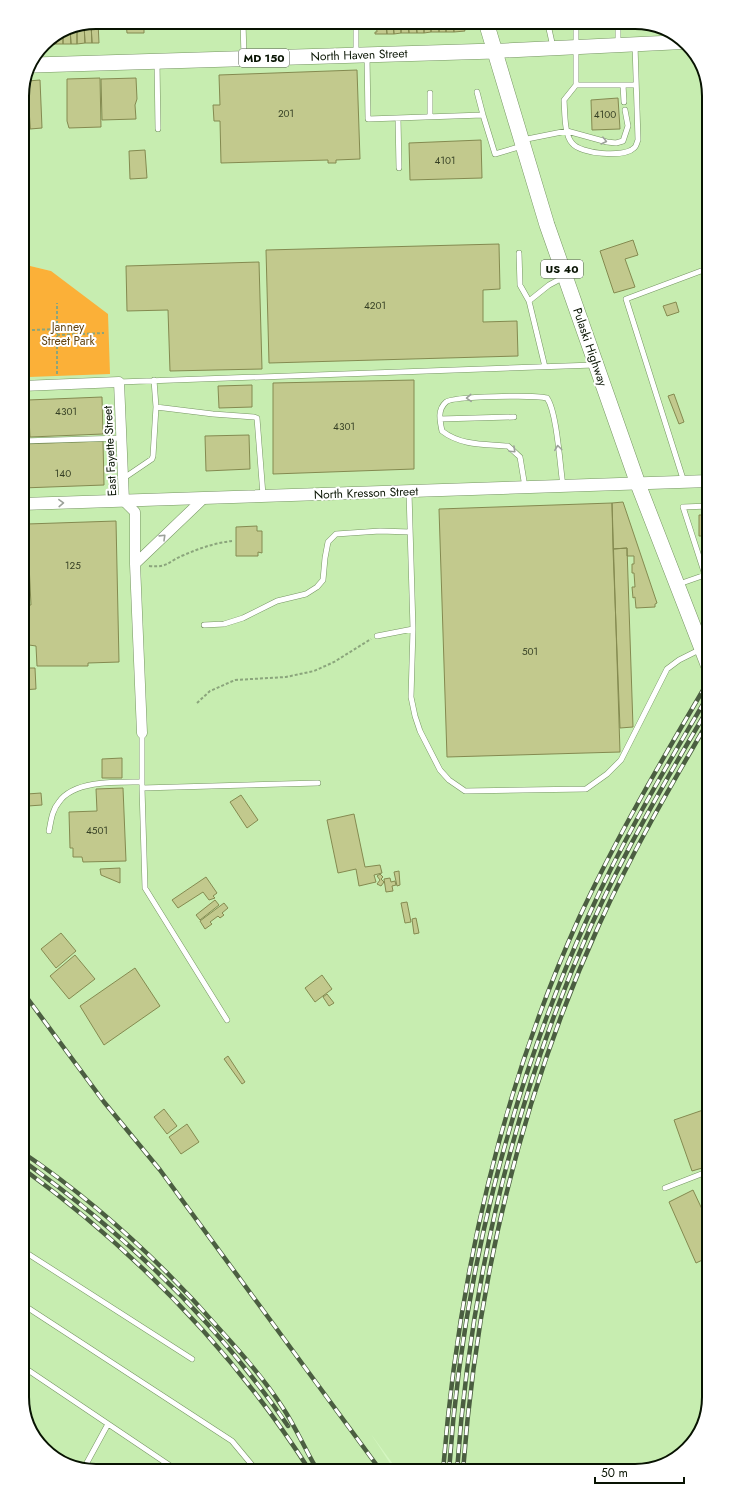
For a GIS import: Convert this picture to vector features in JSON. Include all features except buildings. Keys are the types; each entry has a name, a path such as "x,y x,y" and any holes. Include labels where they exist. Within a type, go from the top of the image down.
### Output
{"main road":[{"name":"Pulaski Highway","path":"488,29 547,225 638,484 702,649"},
{"name":"North Haven Street","path":"37,65 494,51 675,42"}],"street":[{"path":"29,386 119,382"},
{"name":"East Fayette Street","path":"119,382 124,501 135,512 142,733"},
{"name":"North Kresson Street","path":"29,504 702,481"},
{"path":"136,564 203,498"}],"lane":[{"path":"243,29 244,59"},
{"path":"357,29 362,55 368,119 484,115"},
{"path":"549,29 553,48"},
{"path":"576,29 576,85 564,100 567,131 572,143 581,150 607,154 623,153 634,148 638,140 635,44"},
{"path":"618,29 618,45"},
{"path":"157,61 158,129"},
{"path":"576,85 636,85"},
{"path":"623,85 624,102"},
{"path":"477,92 495,154 522,143 567,131 607,142 616,143 623,141 628,126 625,110"},
{"path":"430,93 430,117"},
{"path":"398,118 399,168"},
{"path":"519,253 520,285 529,301 546,367"},
{"path":"684,482 626,299 702,271"},
{"path":"529,301 549,285 565,276"},
{"path":"119,382 596,365"},
{"path":"124,478 152,459 153,456 156,407 154,380"},
{"path":"525,488 520,457 508,446 468,443 451,438 442,431 440,419 441,408 447,401 457,399 525,397 547,398 550,403 555,423 563,487"},
{"path":"156,407 213,414 254,416 257,418 264,496"},
{"path":"440,419 514,417"},
{"path":"29,441 122,438"},
{"path":"408,492 413,629 411,697 420,731 440,770 450,780 465,790 586,789 607,774 621,760 668,669 679,660 702,649"},
{"path":"702,506 683,507 702,566"},
{"path":"204,625 224,624 243,618 277,601 306,594 317,587 323,580 328,542 336,534 380,531 410,532"},
{"path":"677,585 702,576"},
{"path":"377,636 413,629"},
{"path":"142,733 145,888 227,1020"},
{"path":"49,831 54,811 59,800 68,793 80,787 98,784 142,782"},
{"path":"142,788 318,783"},
{"path":"665,1188 702,1174"},
{"path":"29,1254 192,1359"},
{"path":"29,1309 232,1441 251,1464"},
{"path":"29,1371 168,1464"},
{"path":"87,1463 108,1424"}],"path":[{"path":"56,374 57,303"},
{"path":"30,330 57,329"},
{"path":"57,335 104,333"},
{"path":"136,564 160,567 204,547 232,541"},
{"path":"197,703 210,692 235,680 286,677 314,671 334,662 357,649 364,642 377,636"}],"shaded area":[{"path":"639,29 648,30 672,40 685,52 693,63 701,83 702,96 702,1397 701,1410 691,1434 672,1453 648,1463 635,1464 393,1464 371,1434 390,1464 92,1464 83,1463 59,1453 46,1441 38,1430 30,1410 29,1397 29,328 51,271 29,266 30,83 40,59 49,49 59,40 83,30"}],"green space":[{"name":"Janney Street Park","path":"29,266 51,271 108,314 110,374 29,377"}],"railway":[{"path":"444,1464 459,1329 472,1258 487,1188 505,1120 527,1051 551,984 594,887 641,798 702,692"},
{"path":"450,1464 455,1399 465,1328 478,1258 494,1188 513,1118 535,1050 560,983 601,888 646,804 702,706"},
{"path":"458,1464 463,1401 485,1261 500,1192 518,1124 539,1057 564,991 604,898 647,815 702,719"},
{"path":"464,1464 479,1330 492,1261 507,1192 525,1124 547,1056 571,990 611,899 651,821 702,732"},
{"path":"29,1000 104,1102 160,1170 376,1464"},
{"path":"29,1157 76,1192 128,1235 200,1307 246,1359 269,1388 287,1415 314,1464"},
{"path":"29,1165 97,1218 167,1281 200,1315 231,1351 288,1426"},
{"path":"29,1173 64,1200 104,1234 143,1269 180,1306 216,1345 249,1385 305,1464"}]}
